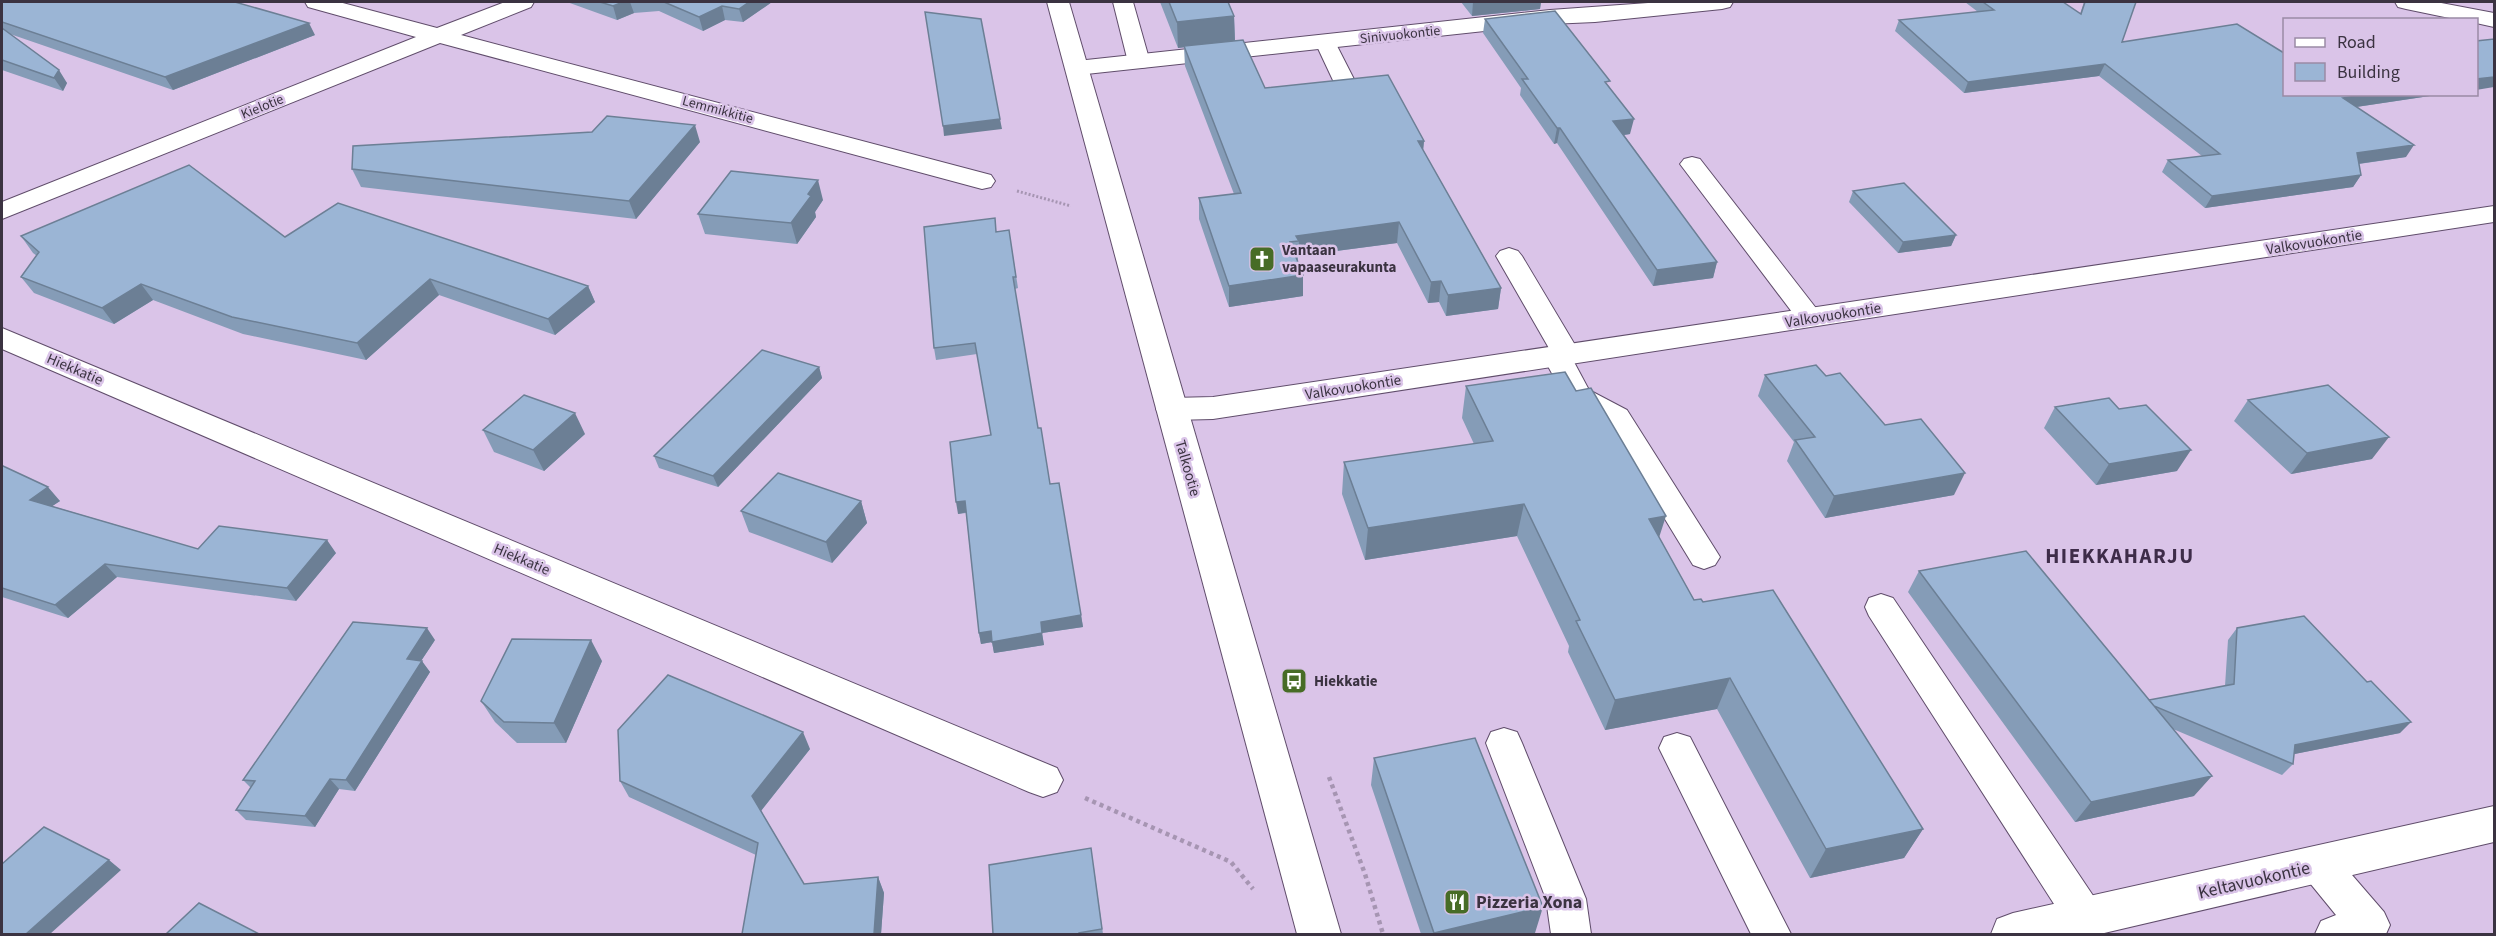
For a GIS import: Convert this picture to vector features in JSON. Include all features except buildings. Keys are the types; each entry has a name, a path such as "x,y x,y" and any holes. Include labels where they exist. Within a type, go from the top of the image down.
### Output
{"street":[{"name":"Lemmikkitie","path":"316,2 982,181"},
{"name":"Kielotie","path":"2,211 522,2"},
{"name":"Talkootie","path":"1058,2 1319,934"},
{"name":"Sinivuokontie","path":"1077,68 1722,2"},
{"path":"2406,2 2494,20"},
{"name":"Valkovuokontie","path":"1172,409 1213,408 2494,214"},
{"name":"Hiekkatie","path":"2,338 1043,780"},
{"name":"Keltavuokontie","path":"2049,929 2494,824"}],"lane":[{"path":"1123,2 1139,62"},
{"path":"1325,42 1349,91"},
{"path":"1692,164 1810,318"},
{"path":"1509,256 1562,356 1578,396 1617,417 1704,557"},
{"path":"1881,607 2049,929"},
{"path":"1504,743 1566,899 1571,934"},
{"path":"1677,748 1771,934"},
{"path":"2319,864 2370,924 2335,934"}],"path":[{"path":"982,181 1119,220"},
{"path":"1043,780 1231,862 1256,893"},
{"path":"1365,874 1383,934"}],"place":[{"name":"Vantaan vapaaseurakunta","path":"1262,259"},
{"name":"Hiekkatie","path":"1294,681"},
{"name":"Pizzeria Xona","path":"1457,902"}],"district":[{"name":"HIEKKAHARJU","path":"2120,556"}]}
